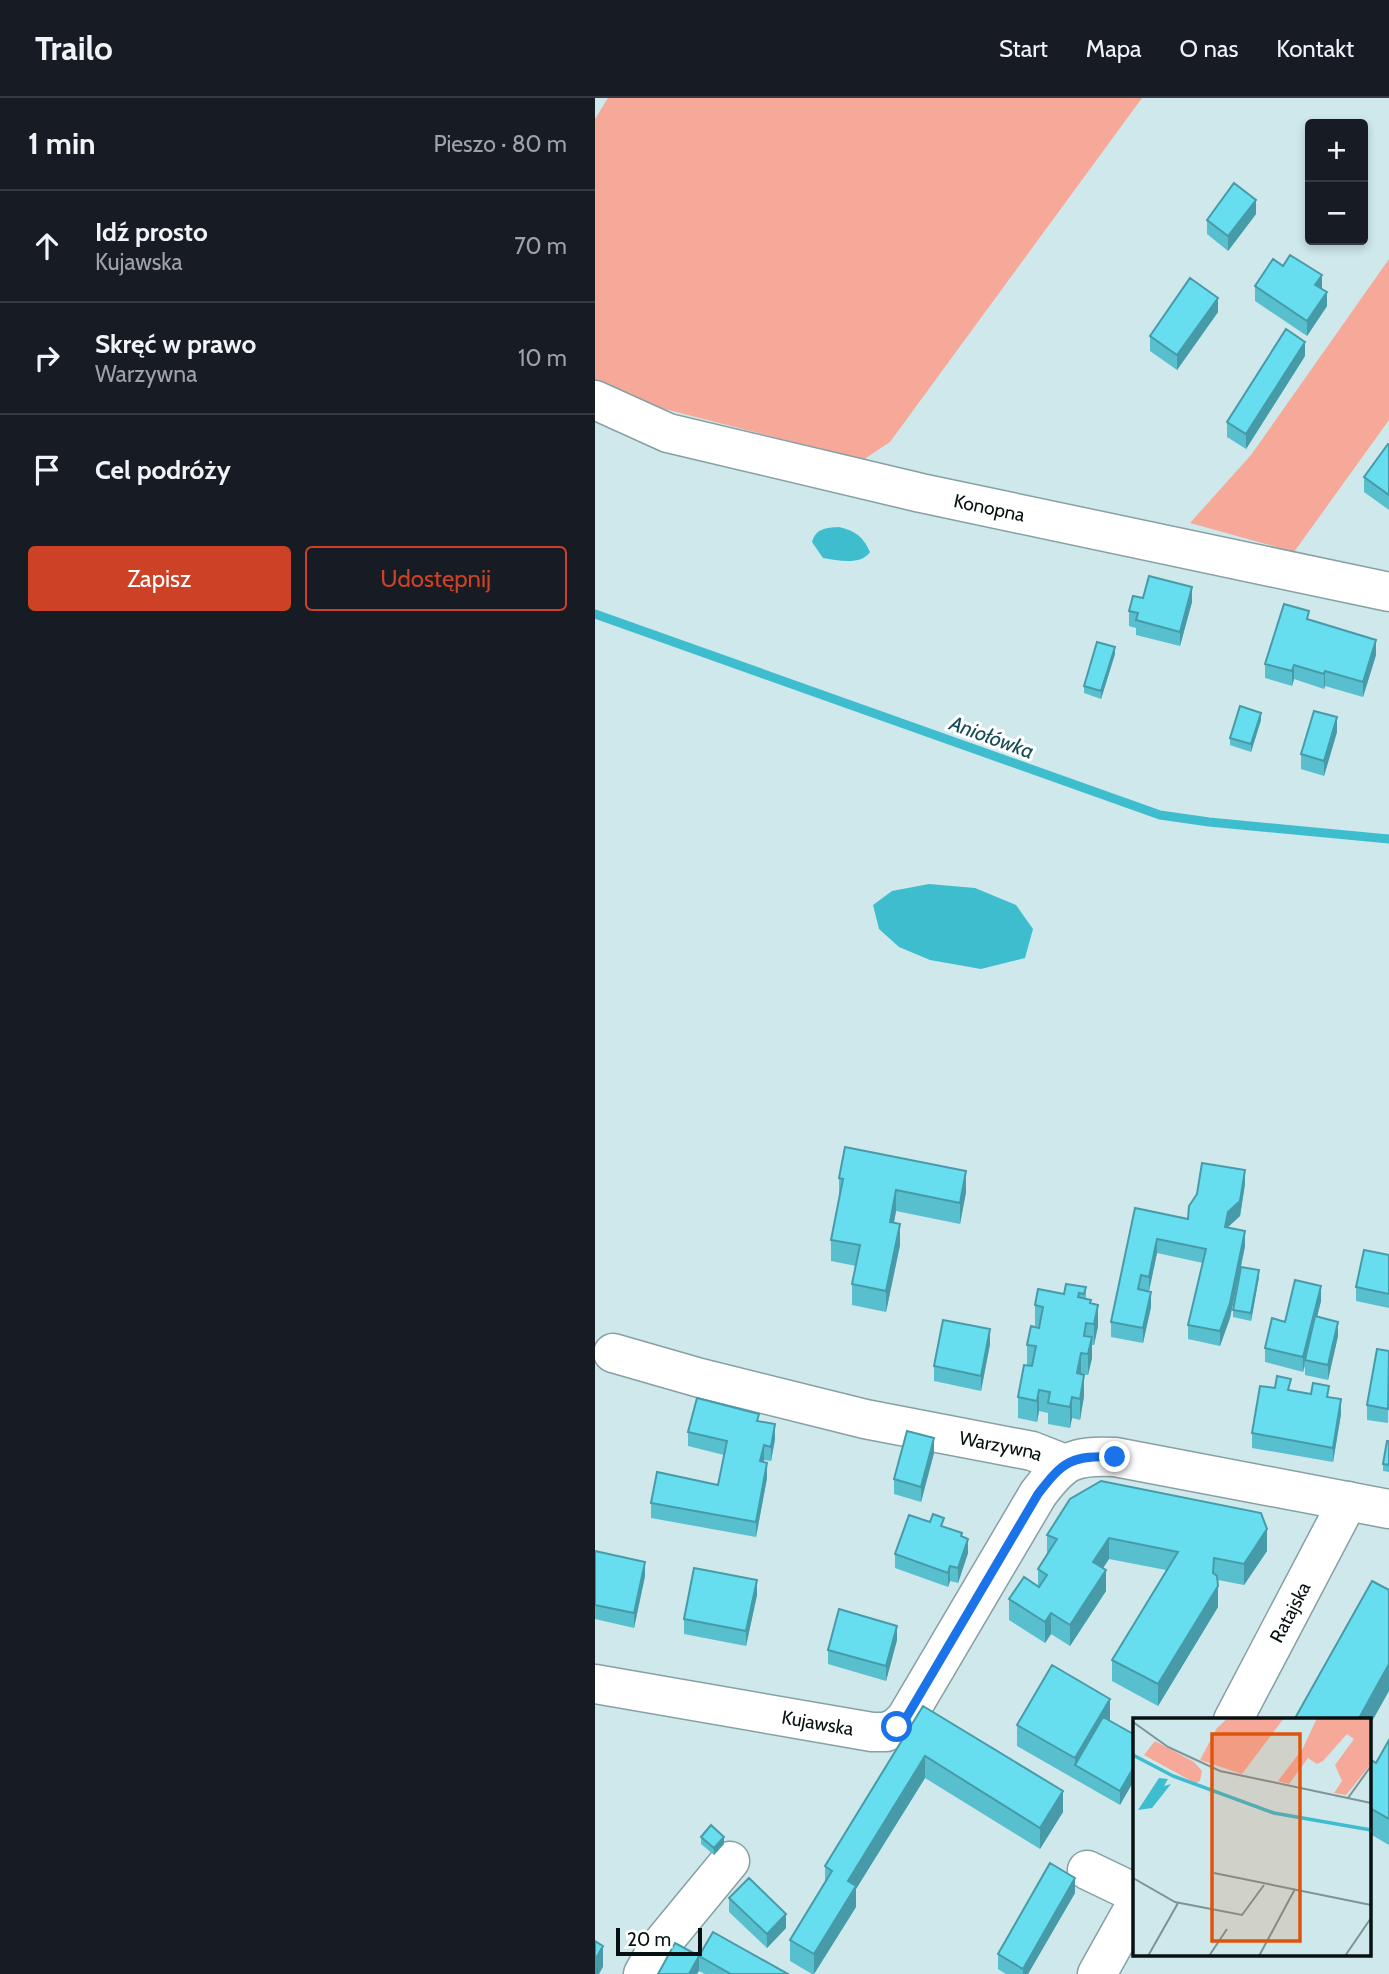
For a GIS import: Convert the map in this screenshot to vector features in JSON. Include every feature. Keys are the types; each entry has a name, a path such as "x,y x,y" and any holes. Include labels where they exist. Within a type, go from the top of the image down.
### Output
{"street":[{"name":"Konopna","path":"595,400 668,433 921,493 1389,592"},
{"name":"Warzywna","path":"613,1353 700,1378 865,1419 1032,1451 1065,1464 1080,1458 1115,1457 1389,1509"},
{"name":"Kujawska","path":"595,1684 860,1731 886,1732 897,1727 906,1718 1038,1494 1065,1464"},
{"name":"Ratajska","path":"1234,1718 1348,1501"},
{"path":"643,1974 655,1952 730,1861"},
{"path":"1087,1870 1133,1892"},
{"path":"1097,1974 1133,1910"}],"shaded area":[{"path":"608,98 1142,98 890,442 863,460 641,403 595,383 595,119"},
{"path":"1389,259 1389,420 1294,552 1190,523 1251,455"}],"water":[{"path":"839,527 858,535 870,552 855,561 823,558 812,542 814,537 822,530"},
{"path":"929,884 975,888 1016,905 1033,929 1025,958 981,969 930,960 899,947 879,929 873,905 892,891"}],"building":[{"path":"1234,183 1256,200 1228,236 1207,220"},
{"path":"1290,255 1322,275 1315,285 1327,292 1307,321 1255,286 1273,259 1283,266"},
{"path":"1190,278 1218,298 1177,355 1150,336"},
{"path":"1286,329 1305,342 1246,434 1227,422"},
{"path":"1389,445 1389,495 1364,477"},
{"path":"1149,576 1192,587 1180,632 1136,620 1138,613 1129,611 1133,596 1143,598"},
{"path":"1284,604 1309,611 1307,619 1376,640 1363,682 1294,665 1292,671 1265,664"},
{"path":"1097,642 1115,647 1101,691 1084,686"},
{"path":"1240,706 1261,713 1251,744 1230,738"},
{"path":"1314,711 1337,717 1324,761 1301,754"},
{"path":"845,1147 966,1171 960,1203 896,1190 890,1222 900,1224 886,1291 852,1284 860,1245 831,1240 843,1179 839,1178"},
{"path":"1202,1163 1245,1170 1240,1201 1228,1212 1225,1227 1245,1231 1230,1303 1220,1331 1188,1325 1206,1249 1157,1239 1149,1277 1141,1275 1138,1289 1151,1292 1143,1328 1111,1322 1135,1208 1188,1219 1189,1206 1197,1194"},
{"path":"1364,1250 1389,1255 1389,1294 1356,1287"},
{"path":"1241,1267 1259,1270 1251,1313 1233,1310"},
{"path":"1295,1280 1321,1286 1303,1357 1265,1348 1272,1318 1285,1322"},
{"path":"1066,1284 1086,1287 1084,1294 1079,1293 1078,1297 1098,1305 1094,1324 1086,1323 1084,1336 1092,1337 1088,1354 1081,1353 1077,1373 1084,1375 1080,1399 1072,1397 1070,1407 1048,1403 1050,1392 1039,1390 1037,1401 1018,1397 1024,1365 1032,1366 1036,1346 1027,1345 1031,1326 1039,1328 1043,1307 1035,1305 1038,1289 1064,1294"},
{"path":"1315,1316 1338,1322 1328,1365 1305,1360"},
{"path":"943,1320 990,1329 981,1376 934,1366"},
{"path":"1377,1349 1389,1351 1388,1409 1367,1405"},
{"path":"1277,1376 1291,1379 1288,1390 1311,1394 1313,1383 1329,1386 1327,1397 1341,1399 1333,1448 1252,1433 1260,1386 1275,1388"},
{"path":"697,1398 759,1414 757,1421 775,1424 771,1447 764,1445 760,1461 767,1463 756,1522 651,1503 657,1472 718,1485 727,1441 688,1432"},
{"path":"907,1431 934,1438 921,1487 894,1479"},
{"path":"1389,1441 1389,1465 1383,1464"},
{"path":"1101,1481 1261,1513 1267,1529 1244,1564 1214,1558 1213,1573 1217,1576 1218,1586 1158,1684 1112,1660 1178,1552 1109,1538 1093,1562 1106,1570 1070,1625 1051,1613 1045,1622 1009,1599 1024,1577 1039,1587 1047,1575 1038,1569 1057,1539 1047,1535 1070,1499"},
{"path":"933,1514 944,1518 941,1526 962,1533 961,1536 968,1539 958,1568 950,1566 948,1573 895,1554 909,1515 930,1522"},
{"path":"595,1551 645,1562 634,1613 595,1605"},
{"path":"694,1568 757,1580 746,1631 684,1619"},
{"path":"1372,1581 1389,1590 1389,1664 1359,1718 1295,1718"},
{"path":"839,1609 897,1626 886,1666 828,1650"},
{"path":"1052,1665 1110,1699 1075,1758 1017,1725"},
{"path":"923,1706 1063,1791 1040,1828 925,1756 848,1881 856,1886 814,1954 790,1940 832,1871 825,1866"},
{"path":"1103,1717 1133,1734 1133,1768 1120,1791 1075,1765"},
{"path":"1389,1740 1389,1819 1371,1809 1371,1760 1376,1763"},
{"path":"711,1825 724,1837 714,1848 701,1837"},
{"path":"1050,1863 1075,1878 1023,1969 998,1954"},
{"path":"749,1878 786,1914 767,1934 729,1898"},
{"path":"713,1932 788,1974 731,1974 699,1956"},
{"path":"595,1941 603,1946 595,1960"},
{"path":"675,1943 699,1956 689,1974 658,1974"}],"waterway":[{"name":"Aniołówka","path":"595,614 1160,815 1389,839"}],"route":[{"path":"897,1727 906,1718 1038,1494 1065,1464 1080,1458 1115,1457"}]}
